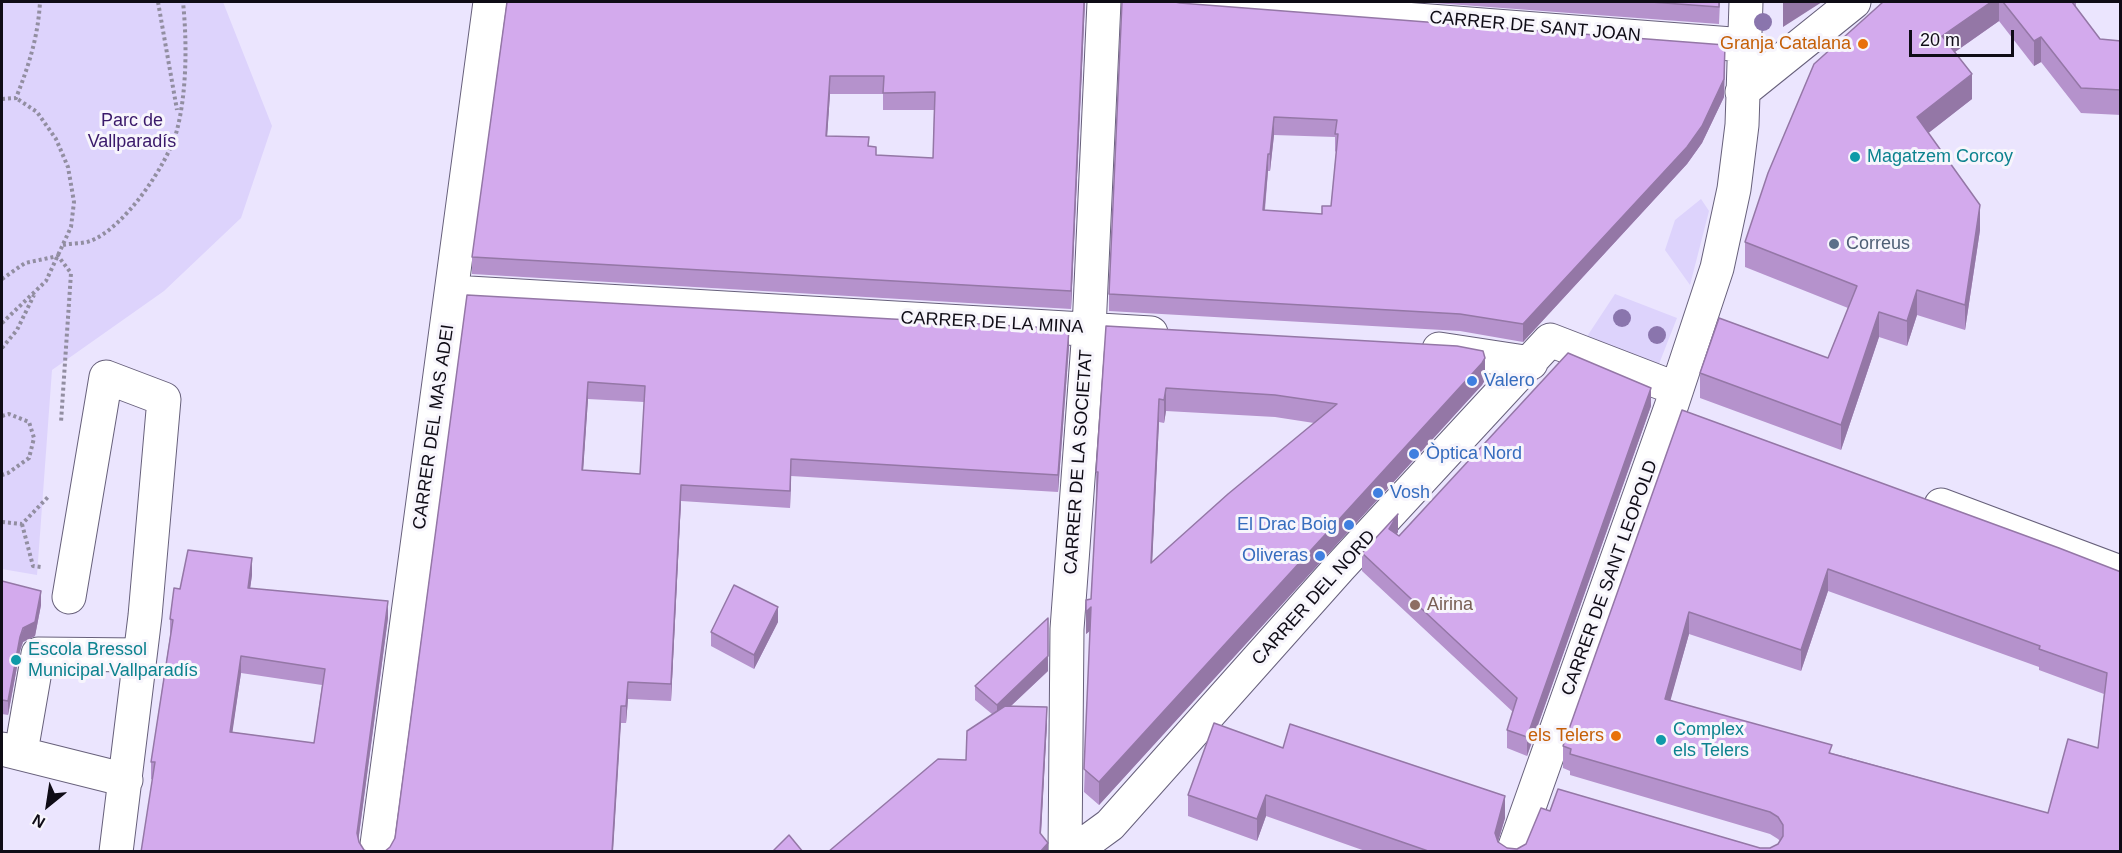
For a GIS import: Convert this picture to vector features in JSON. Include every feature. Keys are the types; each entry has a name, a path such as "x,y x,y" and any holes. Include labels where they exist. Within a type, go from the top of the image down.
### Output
{"street":[{"name":"CARRER DEL MAS ADEI","path":"376,852 490,2"},
{"name":"CARRER DE LA SOCIETAT","path":"1065,852 1067,629 1089,329 1104,2"},
{"name":"CARRER DE SANT JOAN","path":"1181,2 1745,45"},
{"name":"CARRER DE SANT LEOPOLD","path":"1513,852 1552,790 1681,404 1717,268 1734,189 1743,92 1746,2"},
{"path":"1743,92 1854,2"},
{"name":"CARRER DE LA MINA","path":"452,292 1177,335"},
{"path":"1412,348 1541,352 1681,404"},
{"name":"CARRER DEL NORD","path":"1073,852 1110,825 1340,567 1541,352"},
{"path":"69,597 106,377 164,399 140,655 116,852"},
{"path":"1918,496 2121,572"},
{"path":"126,780 11,750 38,654 140,655"}],"path":[{"path":"16,98 35,48 40,2"},
{"path":"158,2 178,117"},
{"path":"63,245 90,241 107,231 130,209 170,147 177,131 186,51 183,2"},
{"path":"2,99 16,98 37,112 57,139 68,167 74,202 71,226 46,281 2,323"},
{"path":"2,279 25,262 58,256"},
{"path":"58,256 71,273 70,318"},
{"path":"2,348 17,330 36,292"},
{"path":"2,416 9,414 29,422 34,438 29,458 2,475"},
{"path":"22,524 56,490"},
{"path":"2,522 22,524"},
{"path":"22,524 33,566"}],"green space":[{"name":"Parc de Vallparadís","path":"2,2 223,2 272,126 241,218 164,291 52,370 37,575 2,569"},
{"path":"1701,199 1709,211 1690,285 1665,250 1675,220"},
{"path":"1615,294 1677,318 1657,369 1584,341"}],"building":[{"path":"507,2 1084,2 1071,291 472,257","holes":["830,76 884,76 883,93 935,92 933,158 876,155 876,147 868,146 869,137 826,136"]},
{"path":"1122,2 1175,2 1725,45 1724,79 1702,126 1687,147 1523,324 1460,314 1109,294","holes":["1274,117 1337,120 1335,134 1338,134 1331,206 1322,206 1322,214 1263,210"]},
{"path":"1651,2 1719,2 1719,7"},
{"path":"1883,2 1991,2 1942,36 1972,74 1917,117 1980,205 1965,305 1917,290 1907,321 1879,312 1841,425 1700,373 1719,318 1828,358 1857,286 1745,242 1768,173 1814,64"},
{"path":"2003,2 2072,2 2100,39 2121,41 2121,90 2081,88 2041,37 2034,41"},
{"path":"467,295 1069,329 1058,475 791,459 790,491 681,485 671,684 628,682 626,706 621,706 612,852 384,852 395,838","holes":["588,382 645,386 640,474 582,470"]},
{"path":"1106,326 1457,346 1483,351 1485,358 1482,363 1099,782 1084,769 1091,607 1086,612 1086,600 1091,599 1098,472 1096,472","holes":["1166,388 1275,395 1337,404 1228,494 1151,563 1159,399 1164,400"]},
{"path":"1568,353 1651,388 1527,737 1507,730 1517,698 1362,553 1398,514 1389,529 1399,536"},
{"path":"1682,410 2121,572 2121,852 1431,852 1266,795 1257,819 1188,795 1214,723 1283,748 1290,724 1505,796 1495,833 1498,842 1507,848 1517,849 1526,844 1541,808 1550,811 1558,789 1760,848 1770,848 1778,844 1783,836 1783,825 1778,817 1770,812 1570,754 1571,749 1563,746","holes":["1828,569 2040,646 2039,649 2107,673 2098,748 2068,739 2048,813 1829,753 1832,745 1665,699 1689,612 1801,650"]},
{"path":"188,550 252,558 248,588 388,601 357,833 359,842 368,852 141,852 155,762 151,762 173,620 170,619 174,588 180,589","holes":["241,656 325,669 314,743 230,732"]},
{"path":"2,581 41,591 35,622 23,628 20,637 8,701 2,700"},
{"path":"734,585 778,607 754,655 711,632"},
{"path":"1048,618 1048,656 997,705 975,686"},
{"path":"1005,706 1047,707 1040,833 1048,843 1040,852 828,852 938,759 966,760 967,731"},
{"path":"789,835 803,852 772,852"}],"place":[{"name":"Granja Catalana","path":"1863,44"},
{"name":"Magatzem Corcoy","path":"1855,157"},
{"name":"Correus","path":"1834,244"},
{"name":"Valero","path":"1472,381"},
{"name":"Òptica Nord","path":"1414,454"},
{"name":"Vosh","path":"1378,493"},
{"name":"El Drac Boig","path":"1349,525"},
{"name":"Oliveras","path":"1320,556"},
{"name":"Airina","path":"1415,605"},
{"name":"Escola Bressol Municipal Vallparadís","path":"16,660"},
{"name":"els Telers","path":"1616,736"},
{"name":"Complex els Telers","path":"1661,740"}]}
